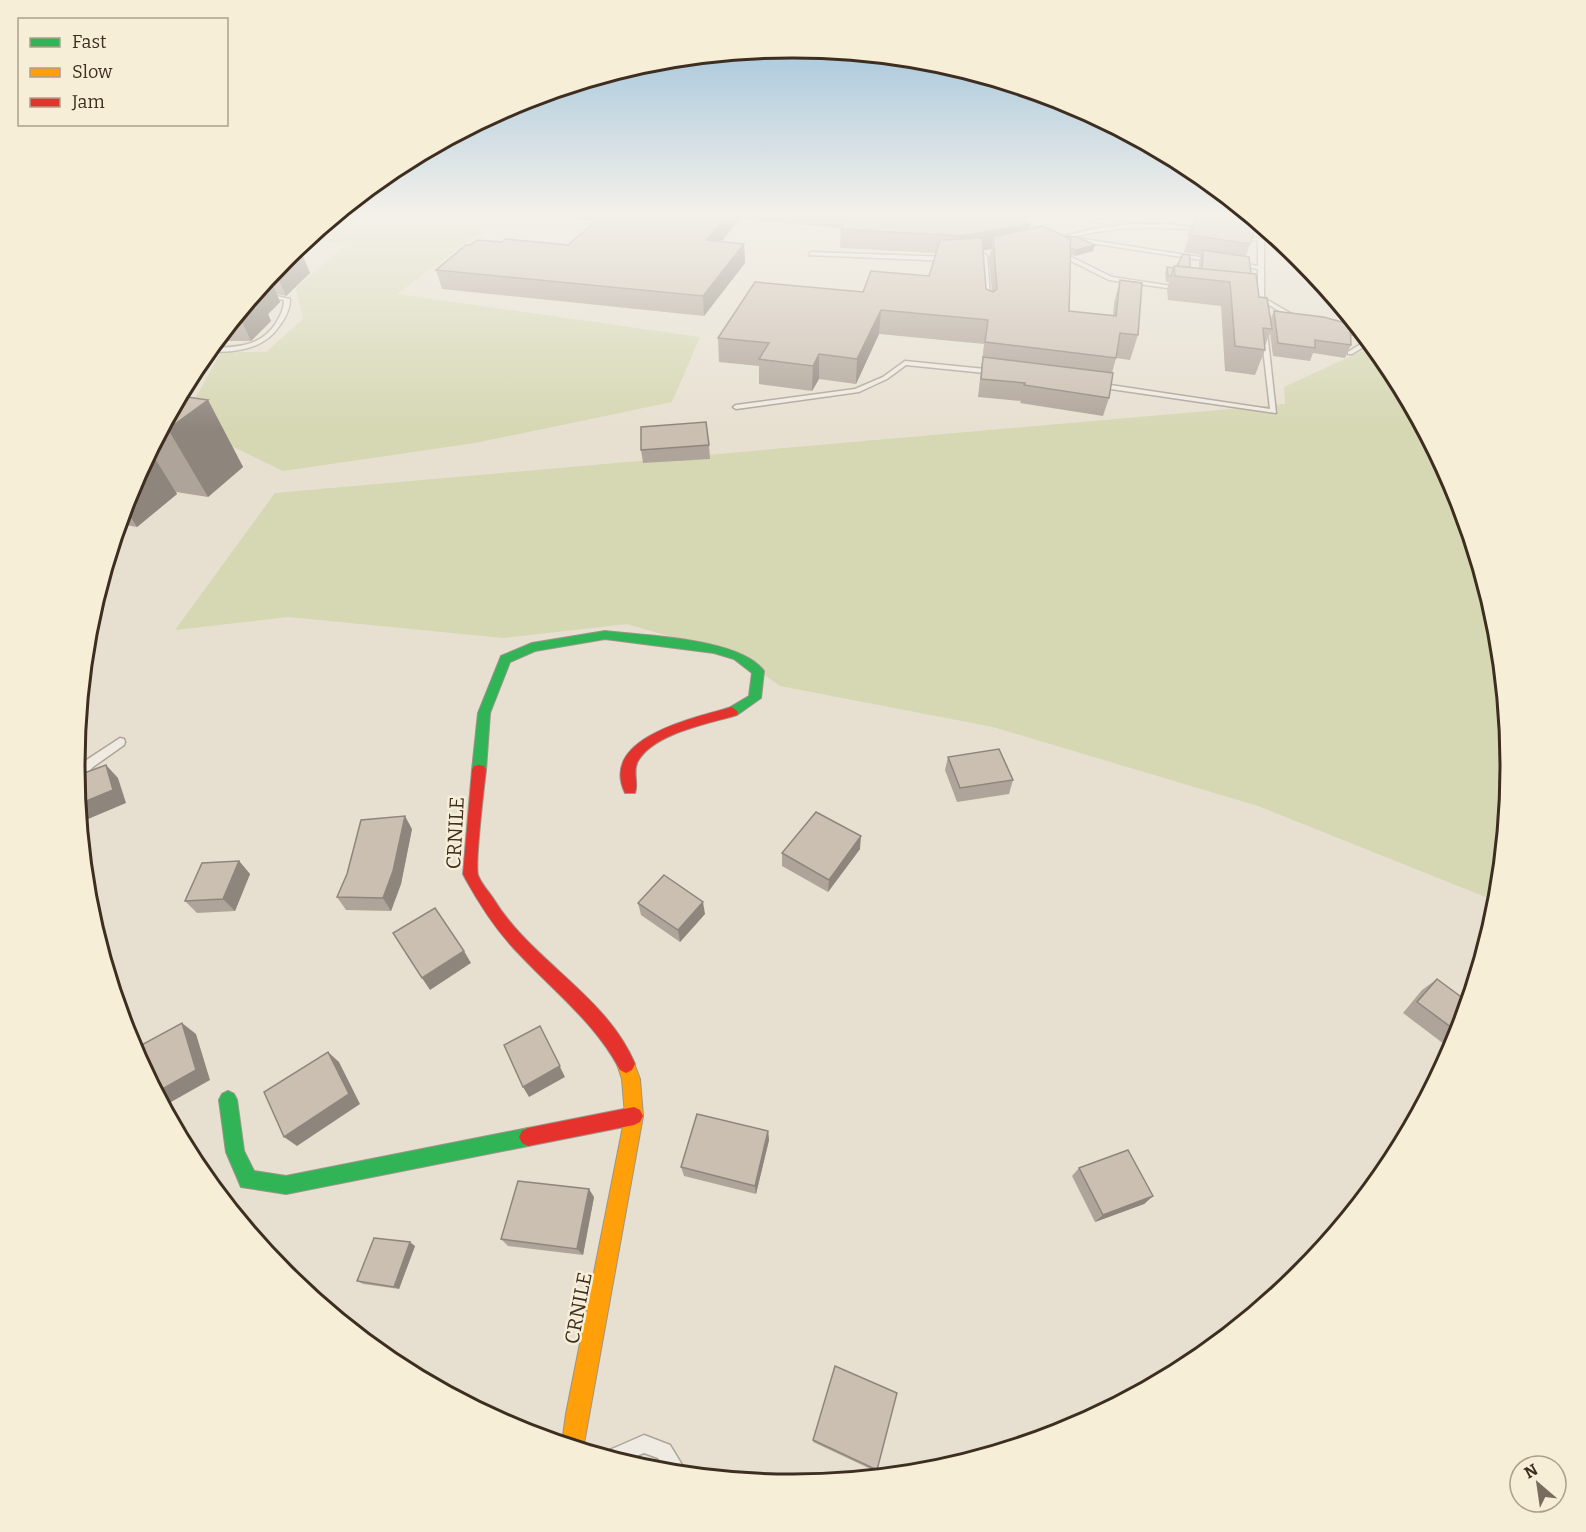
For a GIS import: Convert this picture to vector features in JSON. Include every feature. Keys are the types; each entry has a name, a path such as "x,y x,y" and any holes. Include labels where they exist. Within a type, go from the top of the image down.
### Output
{"street":[{"name":"CRNILE","path":"574,1438 634,1116 631,1078 614,1040 576,996 510,933 479,896 470,874 484,713 505,659 532,647 605,635 715,649 738,656 758,671 755,698 736,711 663,733 640,748 628,770 630,789"},
{"path":"228,1100 240,1169 248,1180 286,1185 634,1116"}],"lane":[{"path":"986,287 987,301"},
{"path":"1180,287 1192,289"},
{"path":"1083,383 1274,412 1260,287"},
{"path":"1248,295 1260,296 1286,314 1303,321"},
{"path":"222,349 257,345 273,334 286,309 286,299 265,296"},
{"path":"1329,327 1353,334"},
{"path":"1350,353 1362,346"},
{"path":"736,407 857,391 885,378 905,363 1001,372"},
{"path":"85,768 120,742"},
{"path":"624,1452 644,1444 664,1450 672,1463"}],"green space":[{"path":"406,287 397,294 700,337 672,402 475,443 283,471 182,422 221,352 266,352 303,319 296,288"},
{"path":"1365,350 1406,412 1447,495 1463,539 1487,628 1499,720 1499,812 1488,898 1258,806 993,727 780,686 738,656 627,624 503,638 289,617 175,630 275,493 1285,404 1284,387"}],"building":[{"path":"616,287 710,287 703,296"},
{"path":"751,287 814,287 863,292 865,287 986,287 993,292 997,289 1070,287 1069,311 1116,316 1119,287 1142,287 1138,335 1120,333 1116,358 985,342 988,320 881,310 857,359 819,354 813,366 759,359 769,343 718,338"},
{"path":"1230,287 1258,287 1259,297 1267,298 1272,329 1263,328 1265,350 1235,346"},
{"path":"1274,311 1323,317 1343,322 1350,331 1351,345 1315,340 1315,348 1278,343"},
{"path":"983,357 1113,373 1109,398 1024,385 1025,383 981,379"},
{"path":"189,397 208,400 173,426"},
{"path":"706,422 709,445 641,450 641,427"},
{"path":"999,749 1013,780 960,788 948,757"},
{"path":"106,765 113,790 87,801 85,773"},
{"path":"816,812 861,836 829,880 782,853"},
{"path":"405,816 393,871 383,898 337,897 347,874 361,820"},
{"path":"239,861 223,899 185,901 202,863"},
{"path":"664,875 703,902 678,930 638,903"},
{"path":"435,908 464,951 422,978 393,933"},
{"path":"1437,979 1461,997 1451,1027 1417,1002"},
{"path":"182,1023 196,1070 163,1089 142,1044"},
{"path":"540,1026 560,1066 523,1087 504,1045"},
{"path":"328,1052 349,1094 284,1137 264,1092"},
{"path":"697,1114 768,1131 755,1186 681,1167"},
{"path":"1128,1150 1153,1196 1103,1215 1079,1168"},
{"path":"518,1181 589,1189 577,1249 501,1239"},
{"path":"374,1238 410,1242 394,1287 357,1281"},
{"path":"835,1366 897,1393 878,1468 873,1468 813,1440"}],"traffic: fast":[{"path":"479,770 484,713 505,659 532,647 605,635 715,649 738,656 758,671 755,698 732,712"},
{"path":"228,1100 235,1152 248,1180 286,1185 528,1137"}],"traffic: slow":[{"path":"574,1438 634,1116 631,1079 626,1064"}],"traffic: jam":[{"path":"630,789 628,770 633,757 643,747 671,730 732,712"},
{"path":"479,770 470,874 494,914 525,950 593,1016 616,1045 626,1064"},
{"path":"528,1137 634,1116"}]}
